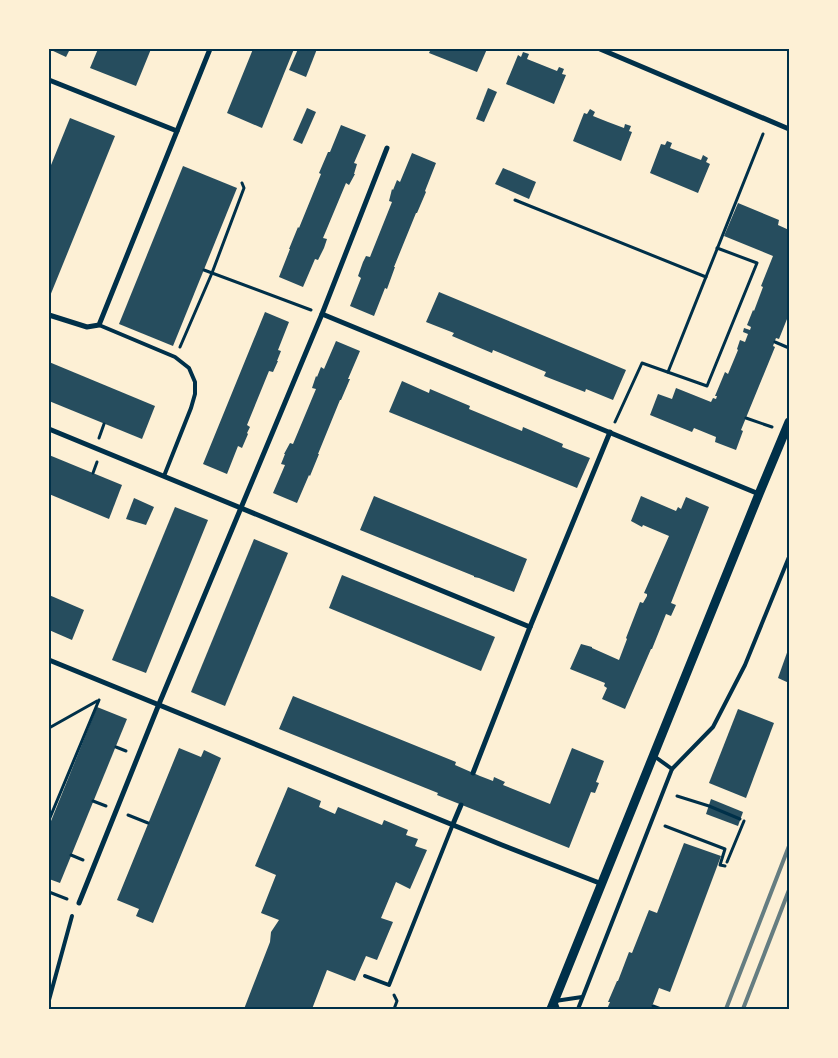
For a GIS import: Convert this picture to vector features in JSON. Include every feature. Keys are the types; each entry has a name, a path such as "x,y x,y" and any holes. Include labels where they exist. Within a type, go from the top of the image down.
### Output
{"street":[{"path":"49,315 87,327 99,325 210,49"},
{"path":"600,49 789,129"},
{"path":"49,80 177,130"},
{"path":"79,903 159,704 322,314 387,148"},
{"path":"322,314 759,494"},
{"path":"554,1007 789,422"},
{"path":"49,429 530,628"},
{"path":"473,773 610,432"},
{"path":"49,660 602,884"},
{"path":"453,824 461,805"}],"lane":[{"path":"99,325 176,357 189,368 194,382 195,394 192,408 164,476"},
{"path":"578,1009 672,769 713,727 745,665 789,557"},
{"path":"654,756 672,769"},
{"path":"365,976 389,985 453,824"},
{"path":"49,1000 72,916"},
{"path":"554,1007 582,997"}],"path":[{"path":"668,372 763,134"},
{"path":"176,357 212,273 244,188 242,183"},
{"path":"515,200 706,277"},
{"path":"610,432 642,363 707,386 757,264 717,248"},
{"path":"204,270 322,314"},
{"path":"775,342 789,348"},
{"path":"746,418 772,427"},
{"path":"49,820 106,683"},
{"path":"49,728 98,700"},
{"path":"677,796 709,806 742,820 727,862"},
{"path":"665,826 725,849 720,865 725,866"},
{"path":"49,892 79,903"},
{"path":"653,1006 661,1009"}],"building":[{"path":"51,49 70,49 66,57"},
{"path":"98,49 151,49 136,86 90,68"},
{"path":"253,49 294,49 262,128 227,113"},
{"path":"298,49 317,49 306,77 289,70"},
{"path":"431,49 487,49 477,72 429,53"},
{"path":"523,52 529,54 527,59 557,71 559,67 564,69 562,74 566,75 554,104 506,84 518,55 521,57"},
{"path":"488,88 497,92 484,122 476,119"},
{"path":"307,108 316,112 302,144 293,140"},
{"path":"590,109 595,112 593,116 624,128 625,124 631,126 629,131 632,132 621,161 573,141 584,113 587,114"},
{"path":"70,118 115,136 49,296 49,170"},
{"path":"341,125 366,135 354,163 357,164 355,174 349,185 346,183 323,238 327,239 324,248 318,260 315,259 303,287 279,277 321,174 319,173"},
{"path":"667,141 672,143 670,148 701,160 703,155 708,158 706,162 710,164 698,193 650,173 661,144 665,145"},
{"path":"412,153 436,163 387,289 385,288 374,316 350,306 361,278 358,276 363,262 366,256 370,257 392,202 389,201 392,189 397,180 400,182"},
{"path":"183,166 237,188 173,346 119,324"},
{"path":"503,168 536,182 529,199 495,184"},
{"path":"738,203 779,220 778,225 789,230 789,314 779,339 776,338 773,346 775,347 741,430 743,431 736,450 715,442 716,437 694,428 692,432 650,415 658,394 672,399 676,388 711,402 713,398 716,399 717,396 715,396 725,372 728,374 740,340 745,342 748,334 743,332 744,328 750,330 751,327 747,325 754,311 763,287 761,286 773,256 724,236"},
{"path":"439,292 626,370 613,400 586,389 585,392 544,376 546,372 493,350 492,353 452,336 454,333 426,322"},
{"path":"265,312 289,322 278,350 281,351 278,361 273,372 269,371 247,425 250,427 248,434 242,448 238,446 227,474 203,464"},
{"path":"336,341 360,351 310,476 297,503 273,493 285,465 281,464 284,454 290,443 293,444 316,389 312,388 316,376 321,367 324,369"},
{"path":"49,362 155,406 142,439 49,401"},
{"path":"402,381 429,393 430,389 470,406 469,409 522,431 523,427 563,444 562,447 590,458 577,488 389,412"},
{"path":"49,455 122,485 109,519 49,494"},
{"path":"374,496 527,559 514,592 360,530"},
{"path":"641,496 676,511 678,507 681,509 686,497 709,507 671,603 676,605 671,616 666,614 625,709 602,699 607,688 604,686 605,683 570,669 581,644 592,647 619,660 640,602 643,603 647,596 644,593 669,536 643,525 642,527 631,521"},
{"path":"134,498 154,507 146,525 126,519"},
{"path":"175,507 208,520 146,673 112,660"},
{"path":"254,539 288,553 225,706 191,692"},
{"path":"342,575 495,637 481,671 329,608"},
{"path":"49,595 84,610 72,640 49,630"},
{"path":"789,647 789,683 778,678"},
{"path":"293,696 456,762 455,765 480,776 493,781 494,777 505,782 503,785 550,804 572,748 604,761 596,782 599,783 595,793 591,792 569,848 279,729"},
{"path":"97,707 127,719 60,883 49,879 49,826"},
{"path":"738,709 774,723 746,798 709,783"},
{"path":"179,748 201,757 204,750 221,758 153,923 136,916 139,909 117,900"},
{"path":"288,787 321,801 319,807 335,814 338,807 382,825 384,820 408,830 406,835 418,839 415,846 427,850 410,889 396,882 381,918 393,922 377,960 366,956 355,981 327,970 312,1009 244,1009 270,942 271,932 279,920 261,913 276,875 255,866"},
{"path":"711,799 743,812 738,826 706,814"},
{"path":"684,843 721,856 670,992 659,988 651,1009 607,1009 610,1002 608,1002 629,952 632,953 649,910 657,913"}],"railway":[{"path":"726,1009 789,846"},
{"path":"743,1009 789,890"}]}
